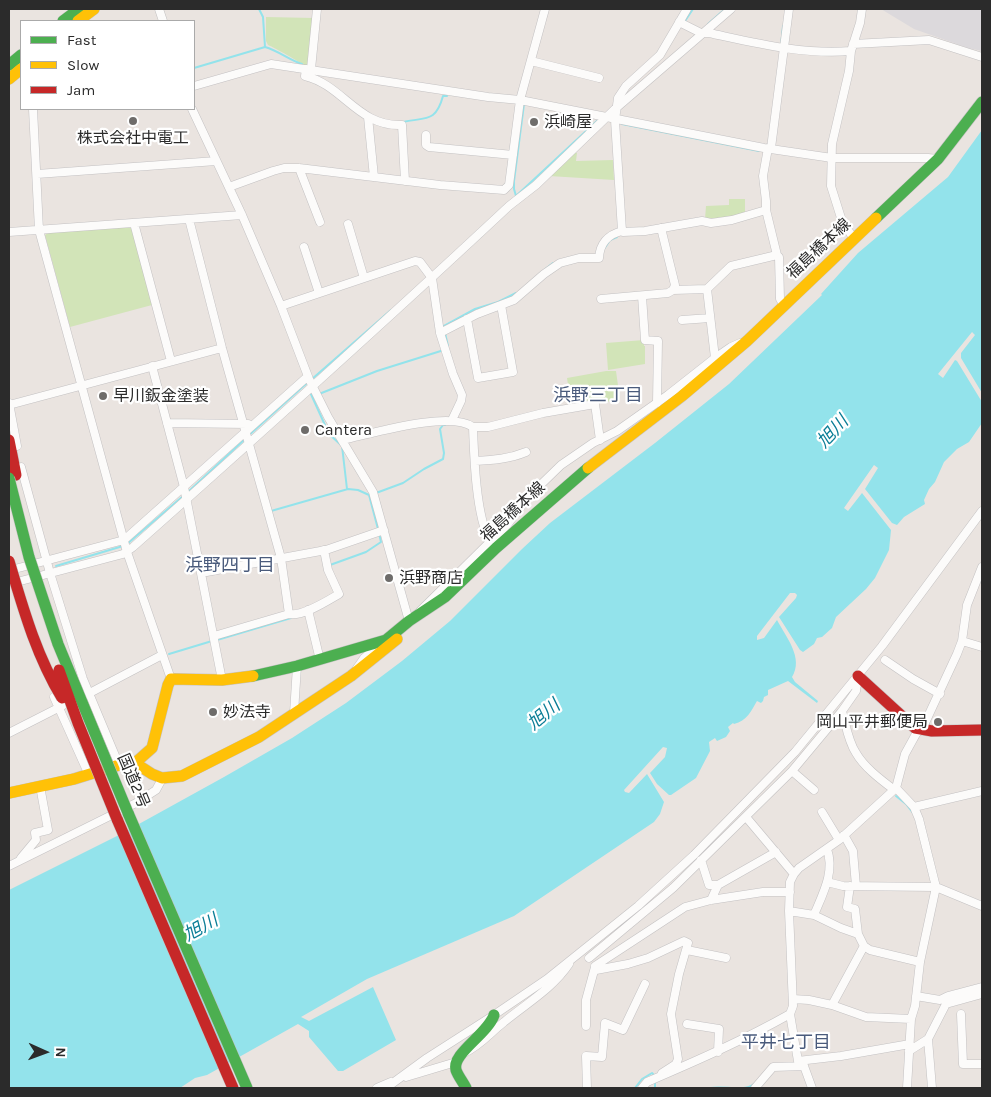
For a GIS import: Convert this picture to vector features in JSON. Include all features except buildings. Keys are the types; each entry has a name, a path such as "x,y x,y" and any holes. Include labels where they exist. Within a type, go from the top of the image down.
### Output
{"main road":[{"path":"66,20 78,9"},
{"path":"79,20 94,9"},
{"path":"9,65 20,57"},
{"path":"9,79 20,71"},
{"name":"福島橋本線","path":"171,679 222,680 247,677 320,660 386,640 412,618 445,597 496,548 582,473 682,396 747,341 938,159 982,102"},
{"name":"国道2号","path":"9,440 13,477 30,557 58,644 84,695 247,1088"},
{"name":"国道2号","path":"9,517 36,608 78,723 232,1088"},
{"path":"9,561 47,672 53,685 78,723"},
{"path":"135,763 153,776 169,780 182,776 259,737 351,676 411,629 445,597"},
{"path":"858,676 911,725 920,730 982,730"},
{"path":"9,794 89,775 119,765 135,763 152,748 171,679"},
{"path":"466,1088 456,1069 458,1059 469,1045 493,1022 494,1015"}],"street":[{"path":"317,9 305,70 306,76 317,79 368,117 384,124 402,125 405,181"},
{"path":"229,187 284,168 299,168 405,181 504,190 509,185 520,100 545,9"},
{"path":"89,775 60,707 39,668 9,584 50,573 125,546 247,435 311,386 509,206 536,185 609,119 626,86 660,55 681,23 687,9"},
{"path":"616,104 731,9"},
{"path":"784,305 780,299 779,257 766,210 762,176 770,148 782,48 789,9"},
{"path":"854,239 842,221 831,186 832,144 849,71 852,47 860,23 862,9"},
{"path":"681,23 700,33 782,48 829,53 852,47 929,40 982,57"},
{"path":"531,61 599,78"},
{"path":"195,86 271,64 478,96 520,100 609,119 832,158 938,159"},
{"path":"32,110 39,230 125,546 171,679"},
{"path":"192,110 242,215 281,306 311,386 373,493 381,531 412,618 507,525 528,498 561,464 617,431 731,347 747,341"},
{"path":"368,117 374,177"},
{"path":"609,119 620,231"},
{"path":"426,134 426,145 430,147 513,155"},
{"path":"37,174 216,161"},
{"path":"299,168 320,222"},
{"path":"443,332 514,300 544,274 560,264 579,258 600,258 602,243 620,231 662,230 706,222 732,220 766,210"},
{"path":"9,232 242,215"},
{"path":"189,219 222,348 281,558 289,614"},
{"path":"134,223 171,360"},
{"path":"348,224 364,278"},
{"path":"662,230 675,285 673,290"},
{"path":"304,246 320,293"},
{"path":"601,299 668,293 673,290 707,290 731,266 777,255"},
{"path":"281,306 414,261 420,262 431,276 446,350 462,395 454,421"},
{"path":"707,290 715,358"},
{"path":"642,296 645,340 658,341 657,403"},
{"path":"467,320 478,378 513,372 500,305"},
{"path":"682,320 710,318"},
{"path":"119,765 84,695 23,476 9,404 222,348"},
{"path":"152,366 185,493 222,680"},
{"path":"9,571 47,561 125,546 185,493 247,435 256,424 311,386"},
{"path":"342,440 411,425 454,421 473,427 488,427 543,413 595,404 600,440"},
{"path":"167,423 247,435"},
{"path":"473,427 475,461 482,514 486,534 490,541"},
{"path":"475,461 499,460 515,457 526,452"},
{"path":"386,1088 573,959 694,855 795,752 858,676 947,561 982,512"},
{"path":"201,573 324,550 381,531"},
{"path":"214,639 289,614 294,615 308,611 339,594 327,566 324,550"},
{"path":"812,1088 801,1063 790,1014 793,999 789,911 790,882 794,874 841,838 894,788 905,754 924,725 940,694 962,641 967,605 982,567"},
{"path":"308,611 320,660"},
{"path":"351,676 364,658 386,640"},
{"path":"962,641 982,647"},
{"path":"9,733 162,655"},
{"path":"886,660 913,679 940,694"},
{"path":"294,714 297,666"},
{"path":"589,958 666,894 792,770 842,711 856,691 858,676"},
{"path":"842,711 856,753 877,776 894,788 914,807 928,849 936,887 910,1019 908,1088"},
{"path":"792,770 814,790"},
{"path":"9,866 136,802 156,790 162,779"},
{"path":"20,860 36,840 35,832 48,830 40,786"},
{"path":"914,807 982,791"},
{"path":"747,816 756,797 754,794"},
{"path":"822,812 853,851 853,886 847,907 855,909 858,934 864,946 870,950 920,962"},
{"path":"747,816 794,874"},
{"path":"814,915 831,866 827,849"},
{"path":"701,860 709,885 718,885 776,852"},
{"path":"827,882 853,886 936,887 982,906"},
{"path":"711,900 718,885"},
{"path":"586,1026 586,1000 595,968 684,907 711,900 763,892 790,892"},
{"path":"789,911 814,915 858,934"},
{"path":"589,958 600,937"},
{"path":"595,968 628,964 648,958 684,941 688,943 672,1014 678,1059 676,1064 662,1073 661,1076"},
{"path":"832,1005 864,946"},
{"path":"687,950 726,958"},
{"path":"589,958 595,968"},
{"path":"376,1088 458,1059 474,1049 505,1021 543,994 561,976 573,959"},
{"path":"587,1088 586,1056 602,1056 605,1023 623,1030 645,984"},
{"path":"932,1088 928,1039 946,1004 982,988"},
{"path":"916,996 940,1000 948,996 982,994"},
{"path":"793,999 832,1005 866,1017 910,1019"},
{"path":"646,1086 661,1076 718,1052 790,1014"},
{"path":"962,1014 963,1064 982,1064"},
{"path":"687,1024 718,1028 718,1052"},
{"path":"755,1088 773,1067 841,1056 910,1048 928,1039"}],"shaded area":[{"path":"881,9 982,9 982,51 914,29"}],"green space":[{"path":"266,17 314,18 308,66 304,66 268,45 266,41"},
{"path":"574,152 577,153 576,161 613,160 614,180 549,176"},
{"path":"729,199 745,199 745,213 730,217 705,219 706,206 729,205"},
{"path":"128,226 133,230 152,305 70,327 45,235 48,233"},
{"path":"644,340 645,364 608,370 606,343"},
{"path":"616,371 620,400 575,406 569,391 567,378"}],"water":[{"name":"旭川","path":"982,130 982,393 961,358 961,353 975,335 972,332 938,374 943,378 955,360 957,361 982,402 982,423 969,442 957,449 944,462 924,500 925,504 904,517 897,525 892,523 865,489 878,468 874,465 844,508 848,511 862,493 891,530 889,550 875,578 836,617 832,628 822,637 817,638 814,644 803,652 800,650 779,617 796,598 797,595 795,593 790,593 757,636 757,640 764,638 777,620 789,640 795,655 795,670 792,677 795,682 818,701 817,703 788,681 768,690 768,695 764,697 761,703 757,701 745,718 728,727 730,731 726,737 717,741 715,738 709,742 710,751 696,778 671,795 657,784 650,773 665,757 667,748 663,747 624,790 629,793 647,774 664,802 660,814 654,822 514,916 367,979 301,1017 309,1021 373,987 396,1040 343,1071 338,1071 309,1037 309,1031 298,1024 207,1075 195,1078 180,1088 9,1088 9,890 119,835 292,738 346,703 402,661 450,621 550,523 729,384 822,295 858,253 948,177"}],"waterway":[{"path":"259,9 263,17 265,47"},
{"path":"685,21 693,9"},
{"path":"708,24 725,9"},
{"path":"781,46 783,26"},
{"path":"195,68 265,47 302,64 302,67"},
{"path":"403,122 429,117 437,110 443,96 447,96"},
{"path":"516,196 514,181 524,104"},
{"path":"516,196 599,119"},
{"path":"622,124 759,151"},
{"path":"604,249 610,240 617,237"},
{"path":"543,271 553,263"},
{"path":"444,329 444,326 475,309 498,302 516,293"},
{"path":"312,379 391,310"},
{"path":"445,333 448,346"},
{"path":"319,394 377,371 444,350"},
{"path":"248,436 308,382"},
{"path":"310,392 329,434 342,446 347,489"},
{"path":"376,493 403,483 443,459 444,453 440,429 445,425"},
{"path":"188,492 245,439"},
{"path":"271,511 348,489 358,490 369,495 378,529"},
{"path":"127,544 182,497"},
{"path":"330,565 366,552 381,542 379,533"},
{"path":"56,566 123,546"},
{"path":"217,640 291,618"},
{"path":"169,654 212,641"},
{"path":"896,796 913,813"},
{"path":"635,1088 642,1079 652,1073 654,1075"},
{"path":"655,1082 655,1088"},
{"path":"711,1088 744,1088 754,1084"}],"traffic: fast":[{"path":"64,20 79,9"},
{"path":"9,65 20,56"},
{"path":"876,218 938,159 982,102"},
{"path":"253,676 297,666 386,640 409,621 445,597 496,548 588,468"},
{"path":"9,478 29,557 58,644 128,813"},
{"path":"128,813 247,1088"},
{"path":"466,1088 456,1070 456,1064 459,1057 485,1029 494,1015"}],"traffic: slow":[{"path":"79,20 94,9"},
{"path":"9,79 20,70"},
{"path":"588,468 682,396 747,341 876,218"},
{"path":"135,763 162,778 182,776 259,737 351,676 397,639"},
{"path":"9,793 74,779 119,765 135,763 152,748 171,679 222,680 253,676"}],"traffic: jam":[{"path":"9,440 16,475"},
{"path":"9,561 37,648 62,698"},
{"path":"59,670 78,723 117,819"},
{"path":"858,676 915,728 932,731 982,730"},
{"path":"117,819 233,1088"}],"place":[{"name":"株式会社中電工","path":"133,121"},
{"name":"浜崎屋","path":"534,122"},
{"name":"早川鈑金塗装","path":"103,396"},
{"name":"Cantera","path":"305,430"},
{"name":"浜野商店","path":"389,578"},
{"name":"妙法寺","path":"213,712"},
{"name":"岡山平井郵便局","path":"938,722"}],"district":[{"name":"浜野三丁目","path":"598,396"},
{"name":"浜野四丁目","path":"230,566"},
{"name":"平井七丁目","path":"786,1043"}]}
